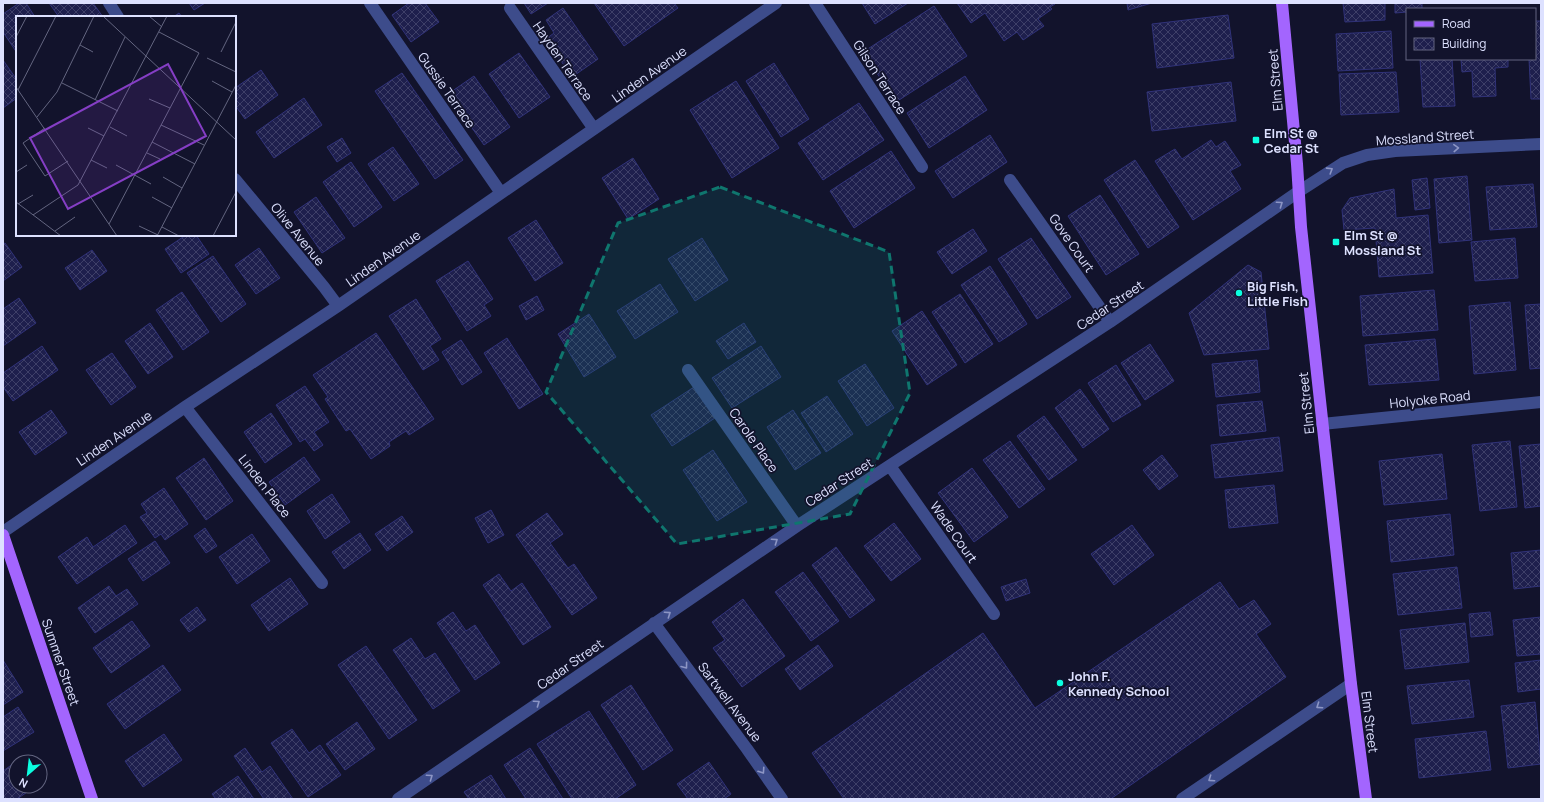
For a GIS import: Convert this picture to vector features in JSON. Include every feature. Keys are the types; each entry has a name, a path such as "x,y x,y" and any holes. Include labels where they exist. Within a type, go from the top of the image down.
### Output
{"main road":[{"name":"Elm Street","path":"1282,3 1297,164 1298,192 1322,424 1351,684 1366,799"},
{"name":"Summer Street","path":"3,535 92,799"}],"street":[{"path":"109,3 117,16"},
{"name":"Gussie Terrace","path":"370,3 501,193"},
{"name":"Linden Avenue","path":"3,532 185,407 338,306 776,3"},
{"name":"Gilson Terrace","path":"815,3 922,166"},
{"name":"Hayden Terrace","path":"510,8 594,129"},
{"name":"Mossland Street","path":"1298,192 1343,163 1367,155 1395,151 1541,144"},
{"name":"Olive Avenue","path":"236,180 338,306"},
{"name":"Gove Court","path":"1010,180 1110,322"},
{"name":"Cedar Street","path":"398,799 797,526 1110,322 1298,192"},
{"name":"Carole Place","path":"688,370 797,526"},
{"name":"Holyoke Road","path":"1322,424 1541,402"},
{"name":"Linden Place","path":"185,407 322,583"},
{"name":"Wade Court","path":"890,466 994,614"},
{"name":"Sartwell Avenue","path":"654,623 782,799"},
{"path":"1182,799 1351,684"}],"highlighted area":[{"path":"720,187 889,252 910,393 850,514 677,544 546,392 618,223"}],"building":[{"path":"19,3 26,3 34,16 16,16 16,52 3,32 3,14"},
{"path":"49,3 93,3 102,16 58,16"},
{"path":"189,3 205,3 194,10"},
{"path":"409,3 425,3 439,22 411,42 392,15"},
{"path":"524,3 548,3 531,14"},
{"path":"594,3 674,3 678,8 624,46"},
{"path":"862,3 908,3 875,24"},
{"path":"957,3 1055,4 1050,7 1052,9 1038,19 1044,26 1023,40 1017,32 1004,41 985,13 971,23"},
{"path":"1127,3 1152,3 1128,10"},
{"path":"1343,3 1385,3 1385,20 1345,22"},
{"path":"1395,3 1422,3 1422,8 1406,8 1406,12 1395,13"},
{"path":"934,6 967,56 896,102 863,52"},
{"path":"563,8 598,59 572,77 546,39 554,33 546,20"},
{"path":"179,13 181,16 174,16"},
{"path":"1228,15 1234,58 1157,68 1152,24"},
{"path":"1536,21 1541,21 1541,99 1531,99 1529,60 1536,60"},
{"path":"1391,31 1393,68 1338,71 1336,34"},
{"path":"519,53 550,97 519,118 489,74"},
{"path":"3,60 16,79 16,99 3,108"},
{"path":"1420,60 1452,60 1455,106 1423,107"},
{"path":"1461,60 1508,60 1508,67 1495,68 1496,96 1473,97 1472,71 1462,72"},
{"path":"774,63 809,119 781,137 746,81"},
{"path":"261,70 278,95 245,119 236,106 236,87"},
{"path":"1396,72 1399,112 1341,115 1339,74"},
{"path":"402,73 463,160 435,179 375,91"},
{"path":"474,76 510,127 484,145 448,94"},
{"path":"965,76 987,110 929,148 907,113"},
{"path":"736,81 779,148 732,178 690,110"},
{"path":"1231,82 1236,121 1152,131 1147,92"},
{"path":"304,98 322,125 274,158 256,132"},
{"path":"859,103 884,140 823,180 798,143"},
{"path":"990,135 1007,162 953,198 935,171"},
{"path":"342,138 351,153 337,162 327,147"},
{"path":"1211,140 1216,147 1225,141 1241,165 1230,171 1241,189 1193,220 1155,161 1175,149 1182,159"},
{"path":"393,147 419,184 394,201 368,164"},
{"path":"891,151 915,188 854,228 830,191"},
{"path":"633,158 659,199 628,219 602,178"},
{"path":"1135,160 1179,227 1148,248 1104,180"},
{"path":"351,162 382,207 354,227 323,182"},
{"path":"1467,176 1472,240 1439,243 1434,179"},
{"path":"1427,178 1430,208 1415,210 1412,180"},
{"path":"1533,184 1537,227 1490,230 1486,187"},
{"path":"1394,189 1396,218 1428,215 1433,273 1379,277 1375,228 1344,230 1342,210 1350,198"},
{"path":"1100,195 1139,254 1106,275 1068,216"},
{"path":"316,197 345,238 322,253 294,212"},
{"path":"536,220 563,263 535,281 508,238"},
{"path":"973,229 987,251 952,274 937,252"},
{"path":"184,236 197,236 209,254 181,273 165,249"},
{"path":"702,238 728,280 695,301 668,259"},
{"path":"1031,238 1071,297 1037,319 998,259"},
{"path":"1515,238 1518,278 1475,281 1471,242"},
{"path":"5,243 22,267 3,281 3,244"},
{"path":"259,248 280,278 256,294 235,265"},
{"path":"92,250 107,271 80,290 65,268"},
{"path":"213,256 246,304 221,322 187,273"},
{"path":"468,261 493,299 484,305 491,316 467,331 436,281"},
{"name":"Big Fish, Little Fish","path":"1248,265 1261,272 1269,349 1204,355 1189,313"},
{"path":"990,266 1027,324 999,342 961,285"},
{"path":"660,284 678,312 635,339 617,311"},
{"path":"1434,290 1438,330 1363,336 1360,296"},
{"path":"182,292 209,332 183,350 156,310"},
{"path":"960,294 993,344 965,363 932,312"},
{"path":"537,296 544,310 526,320 519,306"},
{"path":"19,298 36,323 3,346 3,309"},
{"path":"416,299 441,339 430,346 439,360 423,370 389,316"},
{"path":"1510,302 1516,370 1474,374 1469,306"},
{"path":"1541,304 1541,368 1530,369 1525,305"},
{"path":"922,311 957,365 927,385 892,331"},
{"path":"589,314 616,357 584,377 558,334"},
{"path":"150,323 173,357 148,374 125,341"},
{"path":"744,323 756,342 728,359 716,341"},
{"path":"376,333 434,419 409,435 406,431 389,442 390,446 371,459 350,429 346,431 325,399 328,397 313,375"},
{"path":"507,338 543,394 519,409 484,353"},
{"path":"1435,339 1439,380 1369,385 1365,345"},
{"path":"461,340 482,372 462,385 442,352"},
{"path":"1150,344 1174,381 1145,400 1121,363"},
{"path":"42,346 58,370 13,401 3,387 3,373"},
{"path":"761,346 781,377 732,408 712,378"},
{"path":"112,353 136,387 111,405 86,370"},
{"path":"1257,360 1260,392 1216,397 1212,364"},
{"path":"865,364 894,408 867,426 838,381"},
{"path":"1116,365 1141,405 1113,422 1088,383"},
{"path":"305,386 329,422 314,432 323,445 314,451 305,439 300,442 276,405"},
{"path":"694,387 715,418 672,446 651,415"},
{"path":"1080,389 1109,429 1083,448 1055,408"},
{"path":"827,396 853,434 826,452 801,413"},
{"path":"1262,401 1266,431 1220,436 1217,405"},
{"path":"51,410 67,433 35,455 19,432"},
{"path":"793,410 821,453 795,470 767,427"},
{"path":"271,413 292,444 265,463 244,432"},
{"path":"1044,416 1077,460 1049,480 1017,436"},
{"path":"1279,437 1283,471 1215,478 1211,445"},
{"path":"1010,441 1045,489 1019,508 983,460"},
{"path":"1510,441 1517,507 1480,511 1472,445"},
{"path":"1541,444 1541,506 1525,508 1519,446"},
{"path":"713,450 747,502 717,521 683,470"},
{"path":"1442,454 1447,499 1384,505 1379,461"},
{"path":"1162,455 1178,476 1159,490 1143,470"},
{"path":"304,457 320,480 285,505 269,482"},
{"path":"204,458 233,501 206,520 176,478"},
{"path":"972,468 1008,517 974,542 938,493"},
{"path":"1274,485 1278,523 1229,528 1225,490"},
{"path":"164,488 188,524 165,540 161,534 155,538 140,517 147,513 141,504"},
{"path":"332,494 350,522 325,539 307,511"},
{"path":"491,510 504,535 488,543 475,518"},
{"path":"547,513 563,534 550,543 568,568 574,564 597,598 572,615 516,535"},
{"path":"1450,514 1454,555 1391,562 1387,521"},
{"path":"402,516 413,532 387,551 375,534"},
{"path":"894,523 921,559 891,581 864,546"},
{"path":"125,525 137,543 77,584 58,557 87,537 93,547"},
{"path":"1132,525 1154,555 1114,585 1091,554"},
{"path":"205,528 217,546 206,553 194,536"},
{"path":"360,533 371,550 344,569 332,552"},
{"path":"252,534 270,561 237,584 219,557"},
{"path":"155,541 170,563 143,581 128,559"},
{"path":"836,547 875,600 850,618 812,565"},
{"path":"1541,550 1541,586 1514,589 1511,553"},
{"path":"1457,567 1462,608 1398,615 1393,574"},
{"path":"803,572 839,621 811,641 775,592"},
{"path":"499,574 511,591 522,583 551,627 523,645 483,585"},
{"path":"290,578 308,604 269,631 251,605"},
{"path":"1026,579 1030,593 1006,601 1001,587"},
{"path":"1220,582 1239,609 1254,600 1271,624 1256,634 1286,677 1112,798 1113,799 844,799 812,753 983,633 1035,708"},
{"path":"109,586 116,596 127,589 138,604 95,633 78,608"},
{"path":"743,599 785,656 742,687 713,648 725,640 712,622"},
{"path":"197,607 206,620 189,632 180,620"},
{"path":"453,612 466,631 475,625 500,663 475,680 437,623"},
{"path":"1490,612 1493,635 1471,637 1469,614"},
{"path":"1541,617 1541,654 1517,656 1513,620"},
{"path":"132,621 150,646 111,673 93,648"},
{"path":"1465,623 1469,662 1405,669 1400,630"},
{"path":"411,638 425,659 435,653 460,691 433,709 393,650"},
{"path":"818,645 833,666 800,690 785,669"},
{"path":"366,646 417,720 389,739 338,665"},
{"path":"3,660 23,692 3,705"},
{"path":"1541,660 1541,689 1518,692 1515,663"},
{"path":"163,665 181,690 125,729 107,704"},
{"path":"1469,680 1474,717 1412,724 1407,686"},
{"path":"631,685 673,750 643,770 601,705"},
{"path":"1535,702 1541,764 1508,768 1501,706"},
{"path":"18,707 34,732 3,751 3,717"},
{"path":"589,711 636,785 615,799 572,799 537,744"},
{"path":"357,722 375,749 345,770 326,744"},
{"path":"292,729 309,753 320,745 341,775 308,797 271,743"},
{"path":"1486,731 1491,770 1419,778 1415,739"},
{"path":"164,734 182,760 143,787 125,761"},
{"path":"245,748 262,772 270,766 293,799 264,799 234,756"},
{"path":"530,748 563,799 526,799 504,765"},
{"path":"709,762 731,794 724,799 688,799 677,784"},
{"path":"8,767 8,794 24,794 17,799 3,799 3,771"},
{"path":"491,775 506,799 469,799 464,792"},
{"path":"238,776 254,799 216,799 212,794"}],"place":[{"name":"Elm St @ Cedar St","path":"1256,140"},
{"name":"Elm St @ Mossland St","path":"1336,242"},
{"name":"Big Fish, Little Fish","path":"1239,293"},
{"name":"John F. Kennedy School","path":"1060,683"}]}
